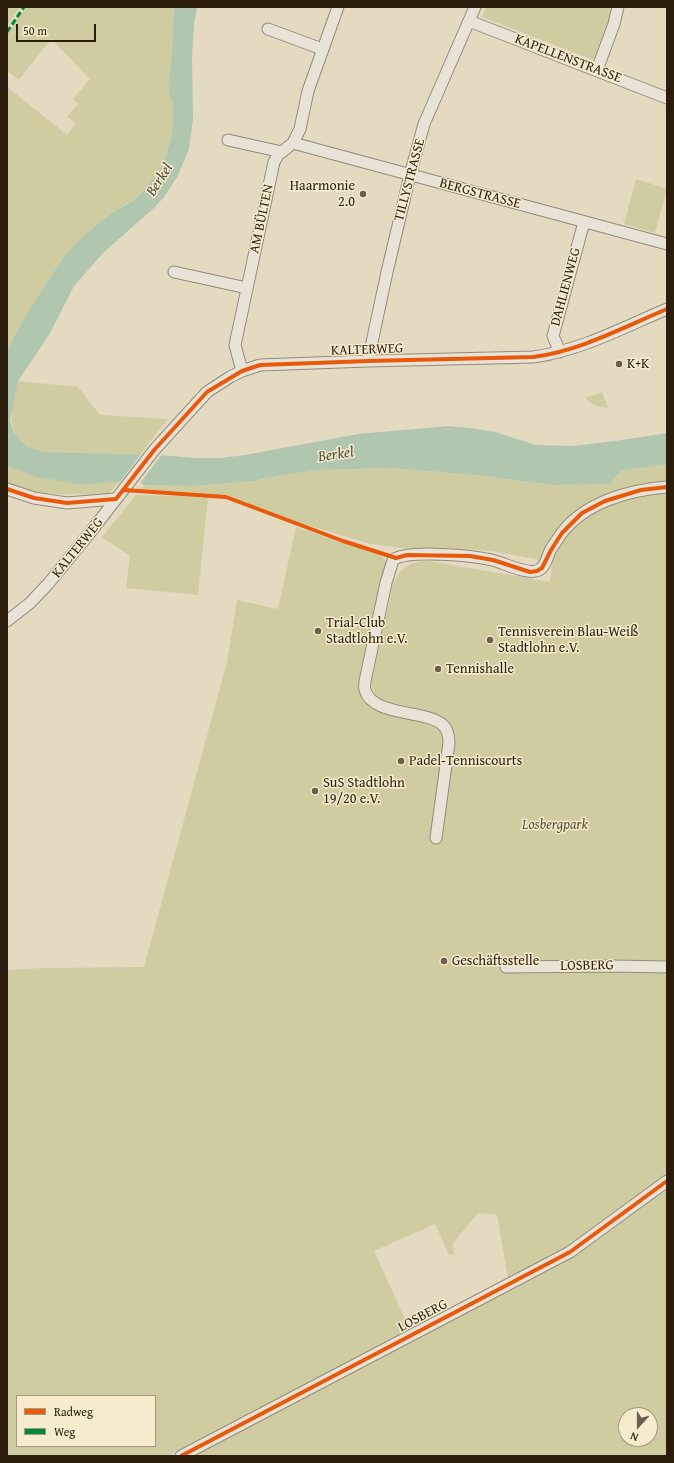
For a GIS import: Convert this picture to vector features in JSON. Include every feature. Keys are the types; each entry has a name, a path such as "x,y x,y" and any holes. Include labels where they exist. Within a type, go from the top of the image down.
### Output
{"street":[{"name":"AM BÜLTEN","path":"242,372 235,345 274,162 278,155 293,143 300,129 308,91 338,7"},
{"path":"597,70 614,24 618,7"},
{"name":"TILLYSTRASSE","path":"368,361 387,272 410,175 424,124 469,21 473,8"},
{"name":"KAPELLENSTRASSE","path":"469,21 667,98"},
{"path":"268,29 322,49"},
{"path":"228,140 282,152"},
{"name":"BERGSTRASSE","path":"293,143 667,244"},
{"name":"DAHLIENWEG","path":"560,352 553,336 584,222"},
{"path":"174,272 247,288"},
{"name":"KALTERWEG","path":"7,621 30,603 48,584 155,449 207,392 230,377 260,365 533,357 560,352 588,342 667,309"},
{"path":"436,838 449,743 448,734 444,726 432,720 380,706 370,698 365,690 365,681 386,583 393,560 407,555 470,556 493,560 521,570 530,572 537,571 542,568 562,533 582,513 605,501 641,490 667,487"},
{"path":"7,489 34,498 66,503 116,499"},
{"name":"LOSBERG","path":"506,967 667,967"},
{"name":"LOSBERG","path":"181,1456 570,1252 667,1181"}],"green space":[{"path":"7,7 20,7 7,25"},
{"path":"26,7 175,7 172,54 168,84 169,94 173,102 173,125 171,138 162,167 146,188 133,200 112,213 90,230 73,246 61,261 36,299 7,351 7,87 67,135 76,123 67,117 78,104 73,99 90,79 51,39 19,80 7,71 7,35"},
{"path":"486,7 613,7 596,61 482,17"},
{"path":"636,179 667,189 655,233 624,224"},
{"path":"552,359 552,362 506,365 506,363"},
{"path":"18,381 78,387 100,415 168,419 141,455 43,452 28,447 20,441 15,434 12,408"},
{"path":"602,392 608,408 599,407 588,401 586,398"},
{"path":"667,464 667,482 599,502 540,560 492,551 446,548 410,549 371,544 277,516 227,495 141,489 145,485 191,486 254,481 319,470 389,468 476,475 554,485 613,481 620,471"},
{"path":"7,466 22,472 111,482 120,481 108,495 57,494 30,491 7,485"},
{"name":"Losbergpark","path":"667,491 667,1175 572,1244 508,1278 497,1215 478,1213 453,1243 454,1254 449,1255 435,1224 374,1251 410,1330 168,1456 7,1456 7,970 144,967 227,662 237,600 278,609 296,527 378,553 387,564 359,685 361,697 369,706 376,710 434,726 453,741 452,728 448,721 427,711 383,700 374,693 372,688 371,682 393,584 402,570 406,566 416,562 428,561 550,582 557,547 569,531 581,521 607,506 637,497"},
{"path":"136,495 208,498 198,595 126,588 130,556 102,537"},
{"path":"667,1188 667,1456 189,1456 577,1253"}],"water":[{"name":"Berkel","path":"175,7 197,7 194,24 192,57 193,119 189,149 177,177 164,197 155,207 104,252 74,286 49,335 18,381 10,420 13,431 18,438 28,447 43,452 221,458 358,434 448,426 495,432 536,445 573,446 667,433 667,464 620,471 610,484 554,485 476,475 389,468 319,470 254,481 191,486 145,485 140,482 111,482 85,485 36,477 7,466 7,351 17,331 61,261 73,246 90,230 112,213 134,200 146,188 162,167 171,138 173,125 173,102 169,94 168,84 172,54"}],"pier":[{"path":"142,453 163,453 139,485 119,483"}],"marked path":[{"path":"7,32 24,7"}],"cycle path":[{"path":"7,489 34,498 67,503 116,499 155,449 207,392 242,371 260,365 533,357 568,350 585,344 667,309"},
{"path":"124,490 226,497 343,541 396,558 407,555 470,556 493,560 530,572 537,571 542,568 562,533 582,513 605,501 641,490 667,487"},
{"path":"181,1456 570,1252 667,1181"}],"place":[{"name":"Haarmonie 2.0","path":"363,194"},
{"name":"K+K","path":"619,364"},
{"name":"Trial-Club Stadtlohn e.V.","path":"318,631"},
{"name":"Tennisverein Blau-Weiß Stadtlohn e.V.","path":"490,640"},
{"name":"Tennishalle","path":"438,669"},
{"name":"Padel-Tenniscourts","path":"401,761"},
{"name":"SuS Stadtlohn 19/20 e.V.","path":"315,791"},
{"name":"Geschäftsstelle","path":"444,961"}]}
